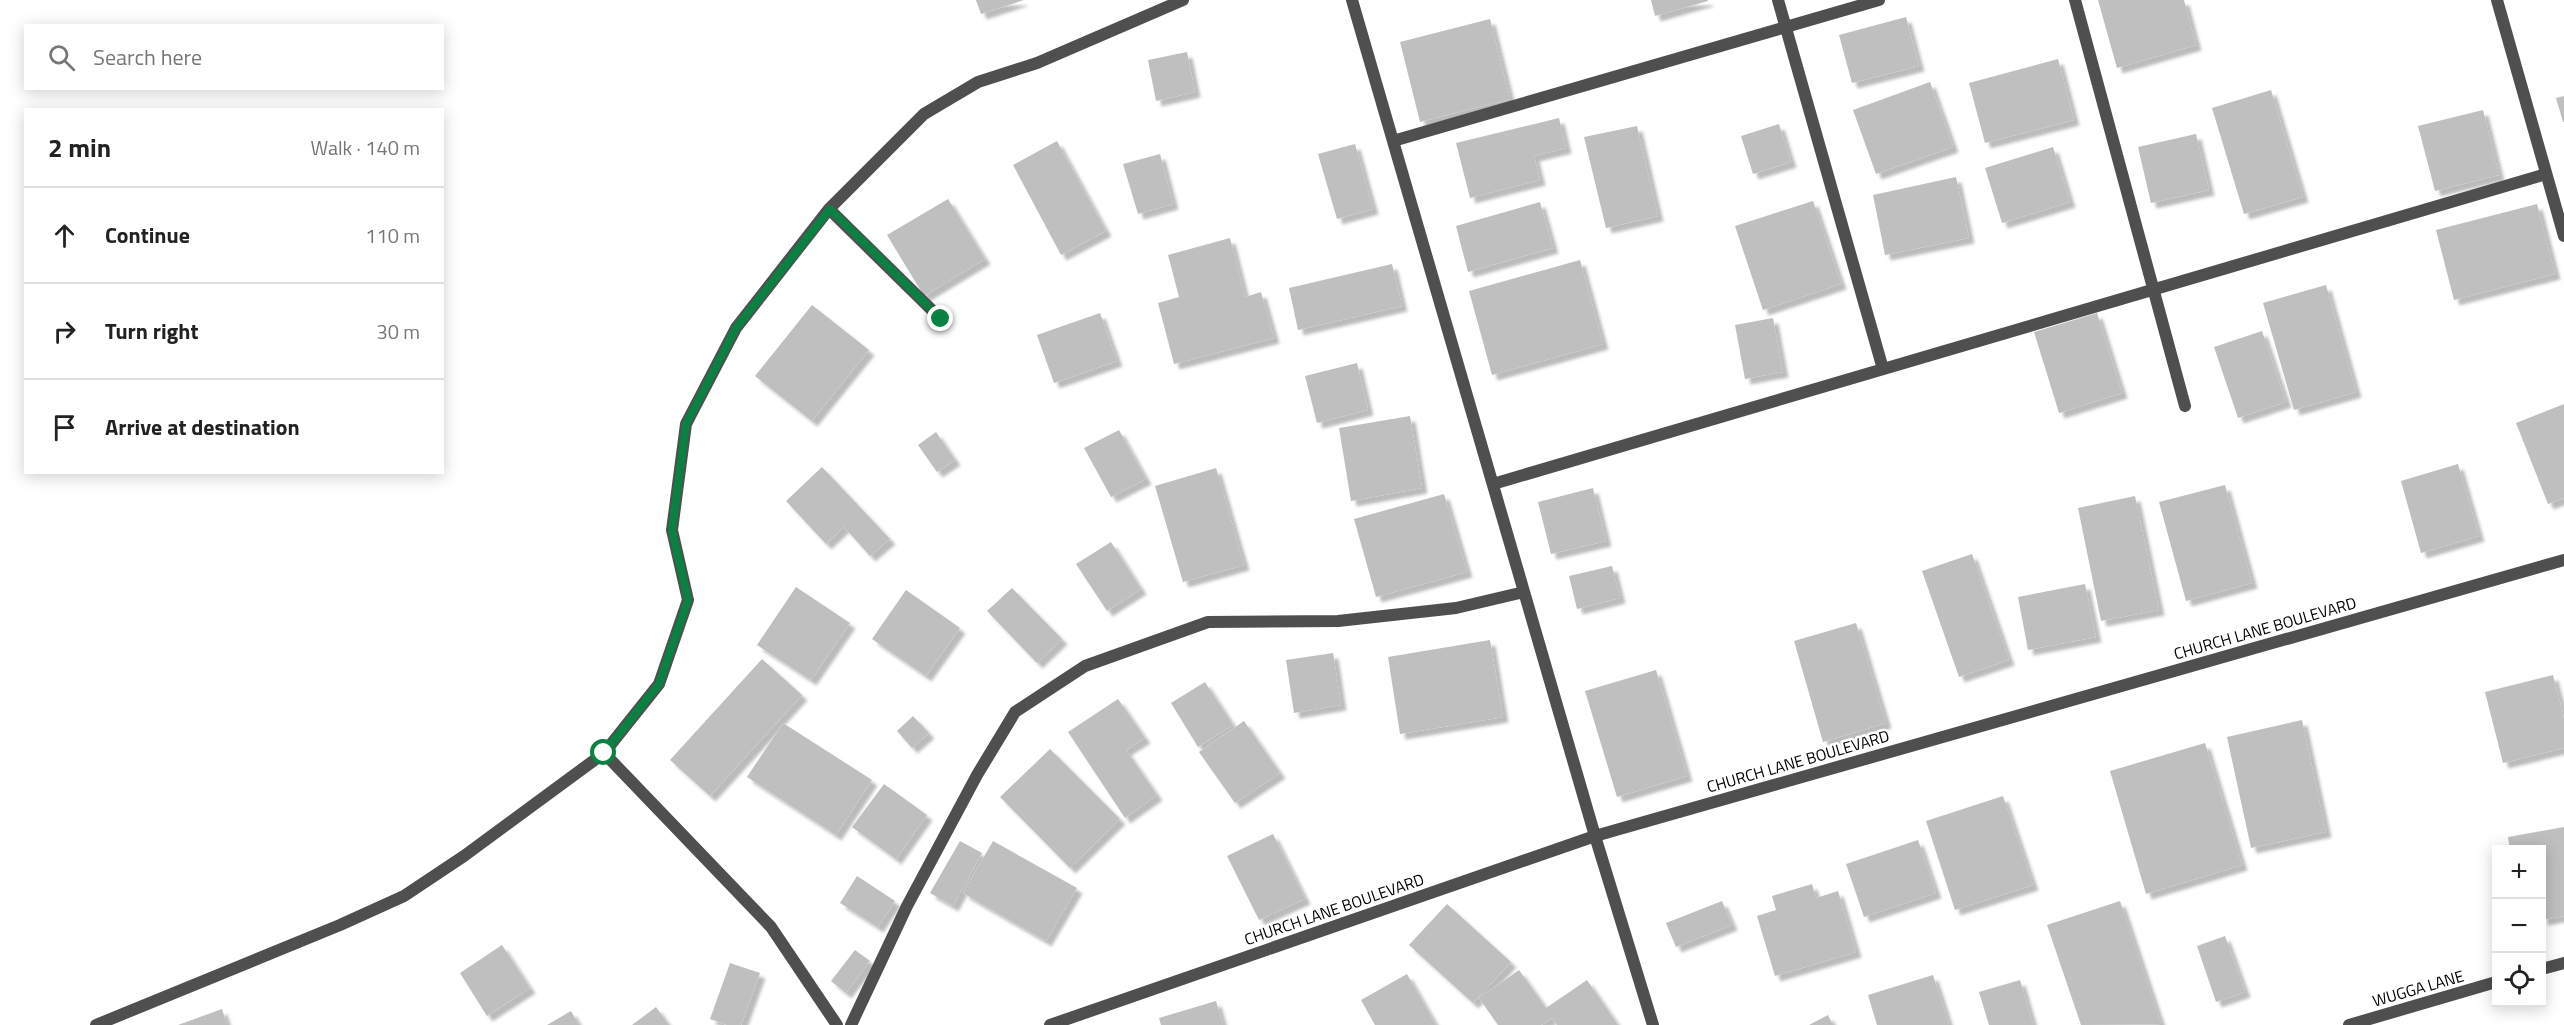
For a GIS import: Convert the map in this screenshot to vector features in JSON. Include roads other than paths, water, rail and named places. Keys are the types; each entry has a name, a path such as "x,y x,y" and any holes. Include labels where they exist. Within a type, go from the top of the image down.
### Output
{"street":[{"path":"96,1025 340,926 404,896 464,856 604,753 659,684 688,600 672,530 686,424 736,328 830,209 924,114 978,82 1037,63 1183,0"},
{"path":"1352,0 1595,836 1653,1025"},
{"path":"1778,0 1883,369"},
{"path":"1393,141 1879,0"},
{"path":"2075,0 2185,406"},
{"path":"2496,0 2564,236"},
{"path":"1493,484 2546,174"},
{"path":"830,209 941,319"},
{"name":"CHURCH LANE BOULEVARD","path":"1050,1025 1595,836 2564,560"},
{"path":"851,1025 908,906 977,775 1015,712 1085,666 1208,622 1338,621 1456,608 1524,592"},
{"path":"604,753 771,927 837,1025"},
{"path":"2546,968 2564,963"},
{"name":"WUGGA LANE","path":"2349,1025 2492,983"}]}
